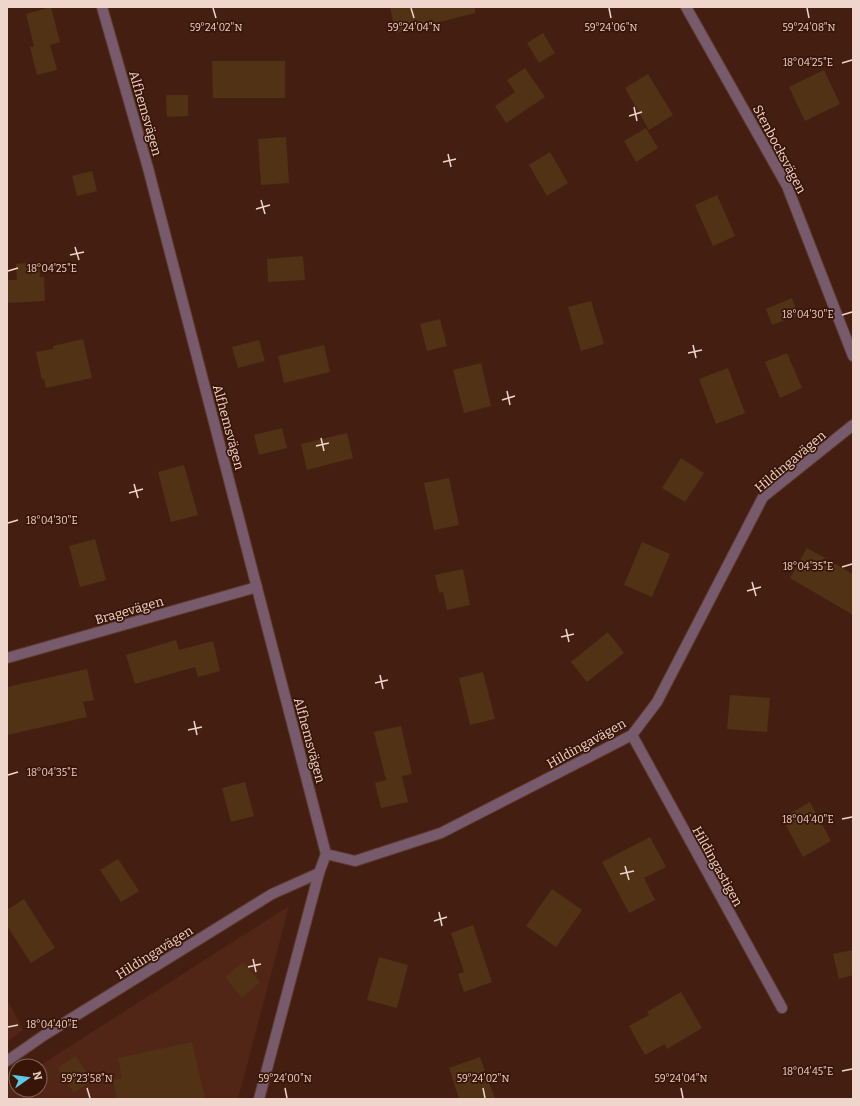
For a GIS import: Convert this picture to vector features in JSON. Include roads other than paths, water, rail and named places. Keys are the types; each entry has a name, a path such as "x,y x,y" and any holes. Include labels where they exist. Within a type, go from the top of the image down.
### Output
{"street":[{"name":"Alfhemsvägen","path":"102,7 148,168 326,854"},
{"name":"Stenbocksvägen","path":"686,7 787,186 853,356"},
{"name":"Hildingavägen","path":"326,854 355,861 441,833 632,735 657,702 763,496 853,425"},
{"name":"Bragevägen","path":"7,658 257,587"},
{"name":"Hildingastigen","path":"632,735 782,1008"},
{"path":"260,1099 319,873 326,854"},
{"name":"Hildingavägen","path":"7,1061 43,1036 272,894 319,873"}]}
